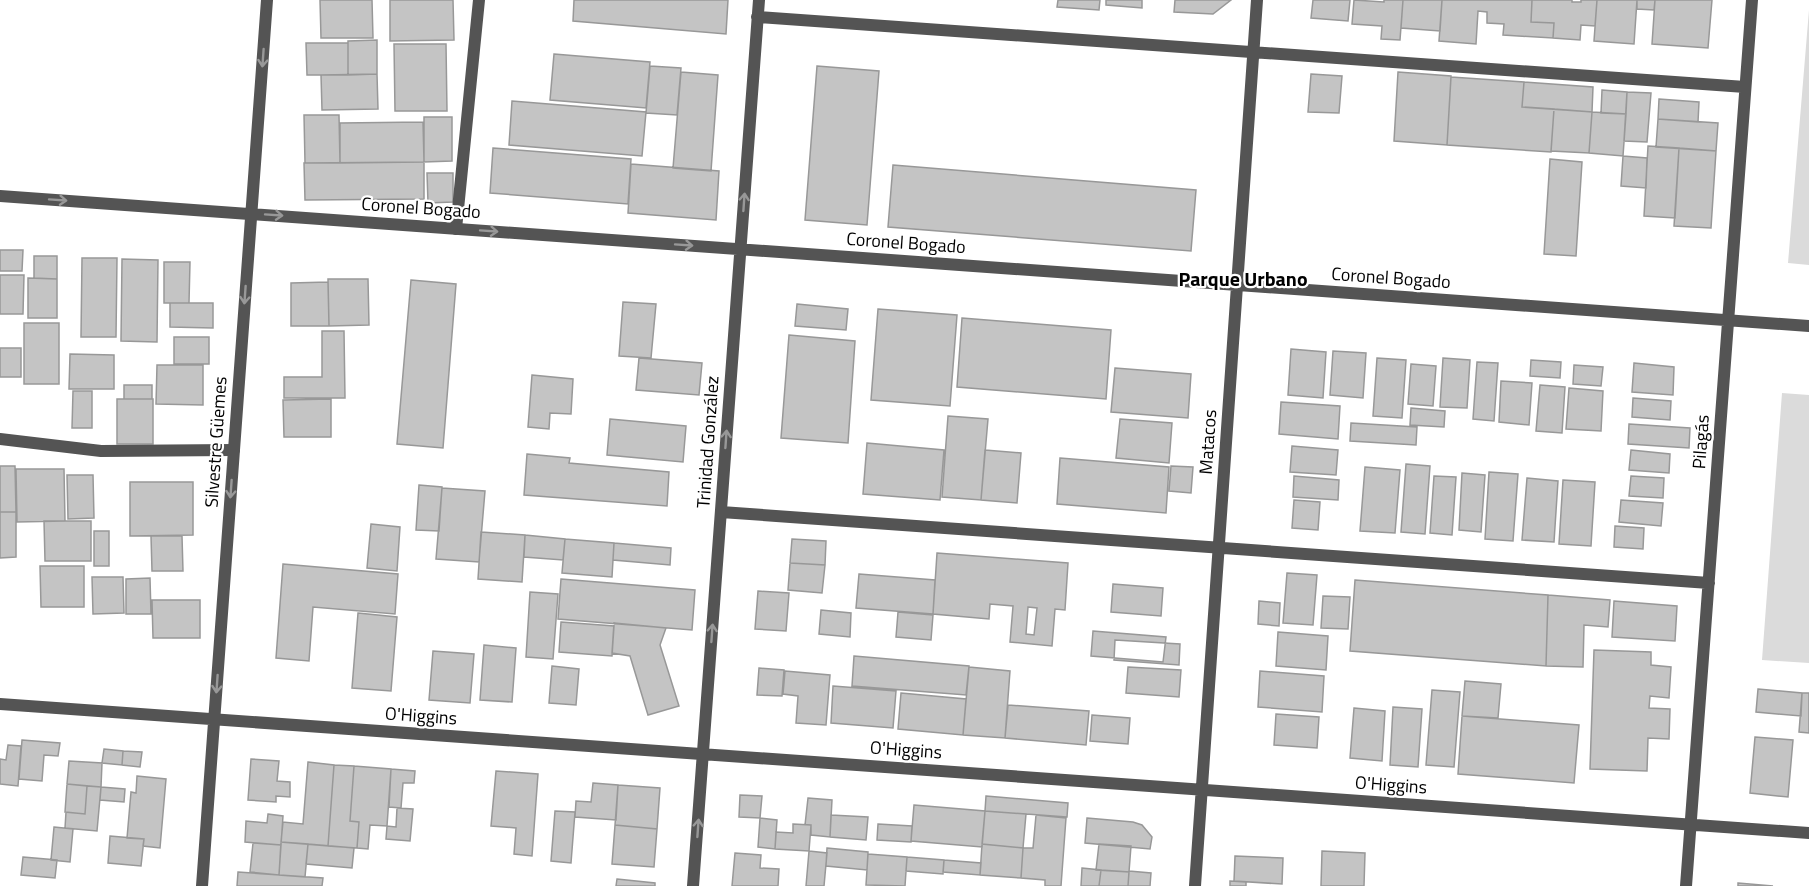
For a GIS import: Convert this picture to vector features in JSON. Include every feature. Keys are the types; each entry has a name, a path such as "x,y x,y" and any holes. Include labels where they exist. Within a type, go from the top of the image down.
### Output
{"street":[{"name":"Silvestre Güemes","path":"202,886 267,0"},
{"path":"456,229 479,0"},
{"name":"Trinidad González","path":"693,886 759,0"},
{"name":"Matacos","path":"1195,886 1257,0"},
{"name":"Pilagás","path":"1686,886 1752,0"},
{"path":"757,16 1745,87"},
{"name":"Coronel Bogado","path":"0,196 1809,326"},
{"path":"0,439 101,451 234,450"},
{"path":"721,512 1708,583"},
{"name":"O'Higgins","path":"0,704 1809,832"}],"shaded area":[{"path":"1809,10 1809,265 1788,263"},
{"path":"1782,393 1809,395 1809,663 1762,660"}],"building":[{"path":"320,0 372,0 373,38 321,38"},
{"path":"390,0 453,0 454,40 390,41"},
{"path":"574,0 728,0 726,34 573,21"},
{"path":"1058,0 1100,0 1099,10 1057,7"},
{"path":"1106,0 1142,0 1142,8 1106,5"},
{"path":"1175,0 1231,0 1213,14 1174,12"},
{"path":"1313,0 1350,0 1348,21 1311,18"},
{"path":"1354,0 1384,2 1384,0 1403,0 1400,40 1381,39 1382,26 1352,24"},
{"path":"1403,0 1442,0 1440,31 1401,28"},
{"path":"1442,0 1532,0 1531,22 1554,23 1553,38 1503,35 1504,24 1487,23 1487,12 1478,11 1476,44 1439,41"},
{"path":"1532,0 1581,2 1581,0 1597,0 1595,26 1581,25 1580,40 1553,38 1554,23 1531,22"},
{"path":"1597,0 1637,0 1634,44 1594,41"},
{"path":"1637,0 1655,0 1654,10 1637,9"},
{"path":"1655,0 1712,0 1708,48 1652,44"},
{"path":"377,40 377,74 348,75 348,41"},
{"path":"306,43 348,43 348,75 307,75"},
{"path":"394,44 446,44 447,111 395,111"},
{"path":"554,54 650,62 646,108 550,100"},
{"path":"650,66 681,68 677,115 646,113"},
{"path":"817,66 879,71 867,225 805,220"},
{"path":"681,72 718,75 711,171 673,168"},
{"path":"1398,72 1451,76 1447,145 1394,141"},
{"path":"377,74 378,109 322,110 321,75"},
{"path":"1311,74 1342,76 1339,113 1308,112"},
{"path":"1451,77 1524,82 1522,107 1554,109 1551,152 1447,145"},
{"path":"1524,82 1593,87 1592,112 1522,107"},
{"path":"1602,90 1627,92 1626,114 1601,113"},
{"path":"1627,92 1651,93 1647,142 1624,141"},
{"path":"1659,99 1699,102 1698,122 1658,119"},
{"path":"512,101 646,112 642,156 509,145"},
{"path":"1554,109 1592,112 1589,153 1551,151"},
{"path":"1592,112 1626,114 1623,156 1589,153"},
{"path":"304,115 339,115 340,163 305,163"},
{"path":"424,117 452,117 452,161 424,162"},
{"path":"1658,119 1718,123 1716,151 1656,147"},
{"path":"423,122 424,162 340,163 340,123"},
{"path":"1648,146 1679,148 1675,218 1644,216"},
{"path":"493,148 631,159 628,204 490,193"},
{"path":"1679,148 1716,151 1711,228 1674,226"},
{"path":"1623,156 1647,158 1646,188 1621,186"},
{"path":"1550,159 1582,162 1576,256 1544,254"},
{"path":"424,162 424,199 305,200 304,163"},
{"path":"631,164 719,171 716,220 628,213"},
{"path":"893,165 1196,190 1191,251 888,227"},
{"path":"427,173 453,173 453,202 428,203"},
{"path":"0,250 23,250 22,271 0,271"},
{"path":"34,256 57,256 57,279 34,278"},
{"path":"82,258 117,258 116,337 81,337"},
{"path":"122,259 158,260 157,342 121,341"},
{"path":"164,262 190,262 189,303 164,303"},
{"path":"0,275 24,275 23,314 0,314"},
{"path":"28,278 57,279 57,318 28,318"},
{"path":"328,279 368,279 369,325 329,326"},
{"path":"411,280 456,284 443,448 397,444"},
{"path":"328,282 329,326 291,326 291,283"},
{"path":"623,302 656,304 651,358 619,356"},
{"path":"170,303 213,303 213,328 170,327"},
{"path":"797,304 848,309 846,330 795,326"},
{"path":"878,309 957,315 950,406 871,400"},
{"path":"962,318 1111,330 1106,399 957,387"},
{"path":"24,323 59,323 59,384 24,384"},
{"path":"322,331 344,331 345,398 284,398 284,377 322,377"},
{"path":"789,335 855,341 848,443 781,438"},
{"path":"174,337 209,337 209,364 174,364"},
{"path":"0,348 21,348 21,377 0,377"},
{"path":"1291,349 1326,352 1323,398 1288,395"},
{"path":"1333,351 1366,353 1363,398 1330,395"},
{"path":"70,354 114,355 114,389 69,389"},
{"path":"639,358 702,363 699,395 636,390"},
{"path":"1377,358 1406,360 1402,418 1373,416"},
{"path":"1443,358 1470,360 1467,408 1440,407"},
{"path":"1531,360 1561,362 1560,378 1530,376"},
{"path":"1477,362 1498,363 1494,421 1473,419"},
{"path":"1634,363 1674,367 1673,395 1632,392"},
{"path":"1411,364 1436,366 1433,406 1408,404"},
{"path":"157,365 203,365 203,405 156,404"},
{"path":"1574,365 1603,367 1601,386 1573,384"},
{"path":"1115,368 1191,374 1188,418 1111,412"},
{"path":"532,375 573,379 571,414 550,413 549,429 528,427"},
{"path":"1501,381 1532,383 1529,425 1499,422"},
{"path":"124,385 152,385 152,399 124,399"},
{"path":"1540,385 1565,387 1562,433 1536,431"},
{"path":"1569,388 1603,391 1601,431 1566,429"},
{"path":"73,391 92,391 92,428 72,428"},
{"path":"1633,398 1671,401 1670,420 1632,417"},
{"path":"117,399 153,399 153,444 117,444"},
{"path":"331,399 331,437 284,437 283,400"},
{"path":"1281,402 1340,406 1338,439 1279,434"},
{"path":"1411,408 1445,411 1444,427 1410,425"},
{"path":"948,416 988,419 981,500 942,497"},
{"path":"610,419 686,426 683,462 607,455"},
{"path":"1120,419 1172,423 1169,463 1116,458"},
{"path":"1351,423 1417,427 1416,445 1350,441"},
{"path":"1629,424 1690,428 1689,448 1628,444"},
{"path":"867,443 944,450 940,500 863,494"},
{"path":"1292,446 1338,450 1336,475 1290,472"},
{"path":"985,450 1021,453 1017,503 981,500"},
{"path":"1631,450 1670,454 1669,473 1629,470"},
{"path":"527,454 570,458 569,463 669,472 667,506 524,495"},
{"path":"1060,458 1169,467 1166,513 1057,504"},
{"path":"1406,464 1430,466 1425,534 1401,532"},
{"path":"0,466 15,466 16,512 0,512"},
{"path":"1171,466 1193,467 1191,493 1169,491"},
{"path":"1365,467 1400,470 1395,533 1360,531"},
{"path":"16,469 64,469 65,521 17,522"},
{"path":"1489,472 1518,474 1513,541 1485,539"},
{"path":"1462,473 1485,475 1481,532 1459,530"},
{"path":"67,475 93,475 94,518 68,519"},
{"path":"1294,476 1339,480 1338,500 1293,497"},
{"path":"1434,476 1456,477 1452,535 1430,533"},
{"path":"1631,476 1664,478 1663,498 1629,496"},
{"path":"1527,478 1558,481 1554,542 1522,540"},
{"path":"1563,480 1595,482 1591,546 1559,544"},
{"path":"130,482 193,482 193,535 130,536"},
{"path":"419,485 442,487 439,531 416,530"},
{"path":"442,488 485,491 479,562 436,559"},
{"path":"1294,500 1320,502 1318,530 1292,528"},
{"path":"1621,500 1663,503 1661,526 1619,522"},
{"path":"0,512 16,512 16,557 0,558"},
{"path":"44,521 91,521 91,561 45,561"},
{"path":"371,524 400,527 397,571 367,568"},
{"path":"1615,526 1644,528 1643,549 1614,547"},
{"path":"94,531 109,531 109,566 94,566"},
{"path":"481,532 525,535 522,582 478,579"},
{"path":"525,535 565,539 563,560 524,557"},
{"path":"151,536 182,536 183,571 152,571"},
{"path":"565,539 614,543 612,577 562,573"},
{"path":"792,539 826,541 825,565 790,563"},
{"path":"614,543 671,548 670,565 613,560"},
{"path":"937,553 1068,563 1065,610 1055,609 1052,646 1010,642 1013,606 990,604 989,619 933,614","holes":["1028,607 1037,608 1034,635 1026,634"]},
{"path":"790,563 825,565 822,593 788,590"},
{"path":"283,564 398,574 395,614 313,607 309,661 276,658"},
{"path":"40,566 84,566 84,607 41,607"},
{"path":"1287,573 1317,575 1313,625 1283,623"},
{"path":"859,574 935,580 933,614 856,608"},
{"path":"92,577 123,577 124,613 93,614"},
{"path":"150,578 151,614 126,614 126,579"},
{"path":"561,579 695,590 692,630 558,619"},
{"path":"1355,580 1548,595 1546,666 1350,651"},
{"path":"1113,584 1163,588 1161,616 1111,612"},
{"path":"758,591 789,593 786,631 755,629"},
{"path":"530,592 558,594 553,659 526,657"},
{"path":"1548,595 1610,600 1608,627 1584,625 1583,667 1546,666"},
{"path":"1323,596 1350,597 1348,629 1321,628"},
{"path":"152,600 200,600 200,638 153,638"},
{"path":"1259,601 1280,603 1279,626 1258,624"},
{"path":"1614,601 1677,606 1675,641 1612,637"},
{"path":"821,610 851,613 850,637 819,634"},
{"path":"898,612 933,615 931,640 896,637"},
{"path":"358,613 397,617 391,691 352,688"},
{"path":"561,622 614,626 612,656 559,652"},
{"path":"614,623 666,628 660,645 679,706 648,715 630,656 612,653"},
{"path":"1093,631 1166,637 1163,662 1091,656"},
{"path":"1278,632 1328,636 1326,670 1276,666"},
{"path":"1115,640 1180,644 1179,665 1114,660"},
{"path":"484,645 516,648 512,702 480,700"},
{"path":"1594,650 1651,652 1651,665 1671,667 1669,698 1650,696 1649,708 1670,709 1669,739 1648,738 1647,771 1590,769"},
{"path":"433,651 474,654 470,703 429,700"},
{"path":"854,656 969,666 966,695 852,686"},
{"path":"552,666 579,669 576,705 549,703"},
{"path":"969,667 1010,671 1005,738 963,735"},
{"path":"1128,667 1181,670 1179,697 1126,693"},
{"path":"759,668 784,670 782,696 757,695"},
{"path":"785,671 830,675 826,725 796,723 798,696 783,694"},
{"path":"1260,671 1324,676 1322,712 1258,707"},
{"path":"1465,681 1501,684 1498,718 1462,716"},
{"path":"833,686 896,691 893,728 831,723"},
{"path":"1758,689 1802,693 1801,716 1756,712"},
{"path":"1432,690 1460,692 1454,767 1426,765"},
{"path":"901,693 966,699 963,735 898,729"},
{"path":"1802,693 1809,693 1809,733 1799,732"},
{"path":"1008,705 1089,711 1086,745 1005,738"},
{"path":"1393,707 1422,709 1418,767 1390,765"},
{"path":"1354,708 1385,711 1382,761 1350,758"},
{"path":"1276,714 1319,717 1317,748 1274,745"},
{"path":"1092,715 1130,718 1128,744 1090,741"},
{"path":"1462,716 1579,725 1574,783 1458,774"},
{"path":"1755,737 1793,740 1788,797 1750,793"},
{"path":"22,740 60,743 58,756 44,755 42,781 19,779"},
{"path":"8,745 21,746 18,786 0,784 0,759 6,760"},
{"path":"104,749 123,751 122,765 102,763"},
{"path":"123,751 142,752 140,767 122,765"},
{"path":"251,759 279,761 277,781 290,782 290,797 276,796 276,802 248,800"},
{"path":"69,761 102,763 101,787 67,784"},
{"path":"308,762 334,765 328,846 281,842 283,822 303,824"},
{"path":"334,765 354,766 350,821 359,822 357,848 328,846"},
{"path":"354,766 391,769 387,826 370,825 368,849 357,848 359,822 350,821"},
{"path":"391,769 415,771 414,783 403,783 401,808 389,807"},
{"path":"496,771 538,774 532,856 514,854 516,828 491,826"},
{"path":"137,776 166,779 160,848 143,846 144,839 127,838 131,792 136,793"},
{"path":"593,783 618,785 616,820 575,817 576,801 591,802"},
{"path":"67,784 87,786 85,814 65,812"},
{"path":"618,785 660,788 657,829 615,825"},
{"path":"87,786 101,787 97,831 65,828 66,812 85,814"},
{"path":"101,787 125,789 124,802 100,800"},
{"path":"740,795 762,796 760,818 739,817"},
{"path":"986,796 1068,803 1067,817 985,811"},
{"path":"808,798 832,800 830,837 811,835 811,825 805,825"},
{"path":"914,805 985,811 982,847 911,841"},
{"path":"397,808 413,809 410,841 386,839 387,826 396,827"},
{"path":"555,811 575,812 571,863 551,861"},
{"path":"985,811 1026,814 1023,848 982,844"},
{"path":"268,814 283,816 281,845 245,842 246,821 267,823"},
{"path":"831,815 868,817 866,840 830,837"},
{"path":"1036,815 1066,818 1061,886 1045,886 1045,880 1021,878 1023,848 1033,848"},
{"path":"760,818 777,820 775,849 758,847"},
{"path":"1087,818 1133,822 1142,825 1152,837 1150,849 1085,843"},
{"path":"793,824 811,825 809,851 775,849 776,832 793,833"},
{"path":"878,824 912,826 911,842 877,840"},
{"path":"615,825 657,829 654,867 612,864"},
{"path":"54,827 73,829 70,862 51,860"},
{"path":"110,836 144,839 141,866 108,863"},
{"path":"281,842 308,844 305,877 279,875"},
{"path":"253,843 281,845 279,875 250,872"},
{"path":"308,844 354,848 352,868 306,864"},
{"path":"982,844 1023,848 1021,878 980,875"},
{"path":"1099,844 1131,846 1129,872 1096,870"},
{"path":"827,848 868,852 867,870 826,866"},
{"path":"809,851 827,853 824,886 806,886"},
{"path":"1322,851 1365,853 1364,886 1321,886"},
{"path":"735,853 761,855 760,868 779,869 778,886 732,886"},
{"path":"868,854 907,857 905,886 866,885"},
{"path":"1235,856 1283,858 1282,884 1234,881"},
{"path":"23,857 57,860 55,878 21,875"},
{"path":"907,857 944,860 943,874 906,871"},
{"path":"944,860 981,863 980,875 943,872"},
{"path":"1082,868 1101,870 1099,886 1081,886"},
{"path":"1101,870 1129,872 1128,886 1099,886"},
{"path":"1129,871 1151,873 1150,886 1128,886"},
{"path":"238,872 323,878 322,886 237,886"},
{"path":"617,879 655,883 655,886 616,886"},
{"path":"1230,881 1246,882 1246,886 1230,886"},
{"path":"1738,883 1773,886 1738,886"}],"district":[{"name":"Parque Urbano","path":"1243,279"}]}
